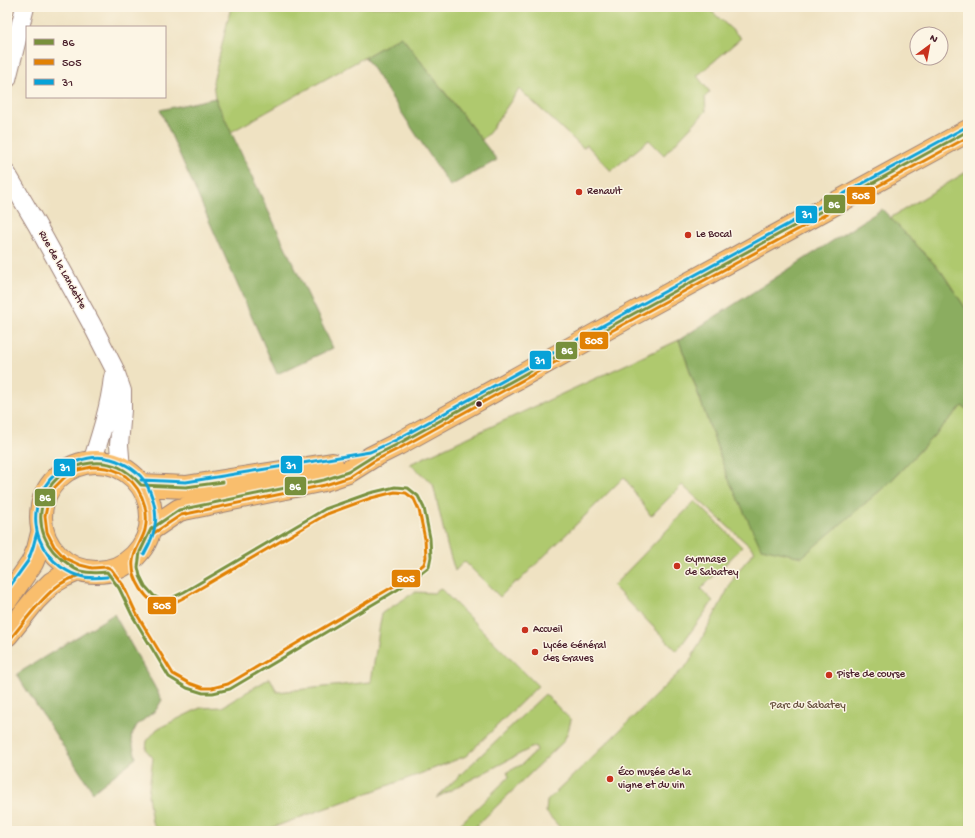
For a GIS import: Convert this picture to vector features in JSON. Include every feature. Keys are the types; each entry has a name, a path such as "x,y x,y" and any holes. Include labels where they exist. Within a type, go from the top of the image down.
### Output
{"main road":[{"path":"151,529 179,510 324,480 348,472 372,457 431,426 779,233 968,131"},
{"path":"141,485 186,487 269,475 372,457"},
{"path":"92,462 107,463 121,468 132,475 141,485 148,498 152,513 151,529 140,552 131,561 119,568 107,572 92,573 78,570 62,562 50,549 42,533 40,516 43,500 50,485 62,473 76,465 92,462"},
{"path":"7,599 32,563 38,550 42,533"},
{"path":"7,635 35,600 52,583 78,570"}],"street":[{"path":"7,79 25,7"},
{"name":"Rue de la Landette","path":"7,174 37,225 114,368 122,391 122,410 118,445 121,468"},
{"path":"92,462 106,417 114,368"}],"green space":[{"path":"231,7 707,7 741,38 697,76 710,92 705,97 706,111 664,155 649,140 611,171 587,145 583,148 519,89 489,133 482,140 401,36 231,132 215,98 213,82"},
{"path":"401,36 497,160 450,186 365,57"},
{"path":"215,98 333,348 277,374 160,110"},
{"path":"968,171 968,312 941,271 890,218"},
{"path":"882,209 941,271 968,312 968,410 962,406 889,483 802,557 761,548 728,478 679,340"},
{"name":"Parc du Sabatey","path":"679,340 728,478 813,547 889,483 962,406 968,410 968,831 563,831 546,812 547,801 689,663 737,572 755,551 682,485 651,516 624,477 518,582 515,582 500,597 464,561 455,571 447,545 433,484 410,464"},
{"name":"Gymnase de Sabatey","path":"695,501 742,547 701,589 713,601 677,651 613,586"},
{"path":"440,588 538,686 466,756 263,831 158,831 152,822 148,795 153,758 146,750 147,741 157,729 200,708 222,707 270,678 277,692 371,682 382,613 415,592 434,593"},
{"path":"114,614 162,700 156,710 137,725 131,737 136,758 93,792 17,674"},
{"path":"545,694 571,720 568,732 563,742 471,831 455,831 454,830 509,777 507,772 521,765 537,750 535,746 436,798"}],"transit line":[{"name":"31","path":"141,480 186,482 370,452 396,440 966,127"},
{"name":"86","path":"151,529 179,510 324,480 348,472 372,457 968,131"},
{"name":"505","path":"154,533 181,515 325,485 350,477 374,461 968,137"},
{"name":"31","path":"107,577 87,578 70,573 61,567 48,554 40,540 36,524 36,508 41,493 50,480 62,469 78,461 94,457 103,457 122,463 132,469 144,480 154,503 156,520 152,537 144,554"},
{"name":"86","path":"107,572 83,572 75,569 53,551 44,536 41,520 42,504 48,489 59,477 73,468 91,463 106,463 119,467 125,470 141,485"},
{"name":"505","path":"92,467 106,468 119,472 138,489 145,505 146,522 144,534 136,549 133,561 134,575 141,589 151,601 164,606 172,604 187,596 327,514 371,498 395,492 406,493 414,499 419,510 425,539 426,557 424,564 394,586 228,684 212,688 203,688 189,683 173,674 136,613 123,585 111,569 107,567 92,568 80,565 65,558 54,546 47,532 45,516 48,502 54,488 65,477 78,470 92,467"},
{"name":"86","path":"141,485 186,487 223,482"},
{"name":"86","path":"107,572 119,588 132,615 169,677 187,688 203,693 213,693 230,689 397,590 429,567 431,557 430,538 424,508 418,496 408,488 395,487 370,493 325,509 184,592 165,601 154,596 145,586 140,576 138,567 140,552 151,529"},
{"name":"31","path":"7,590 28,561 37,532"},
{"name":"505","path":"11,638 49,593 64,582 80,575"}],"place":[{"name":"Renault","path":"579,192"},
{"name":"Le Bocal","path":"688,235"},
{"name":"Gymnase de Sabatey","path":"677,566"},
{"name":"Accueil","path":"525,630"},
{"name":"Lycée Général des Graves","path":"535,652"},
{"name":"Piste de course","path":"829,675"},
{"name":"Éco musée de la vigne et du vin","path":"610,779"}]}
